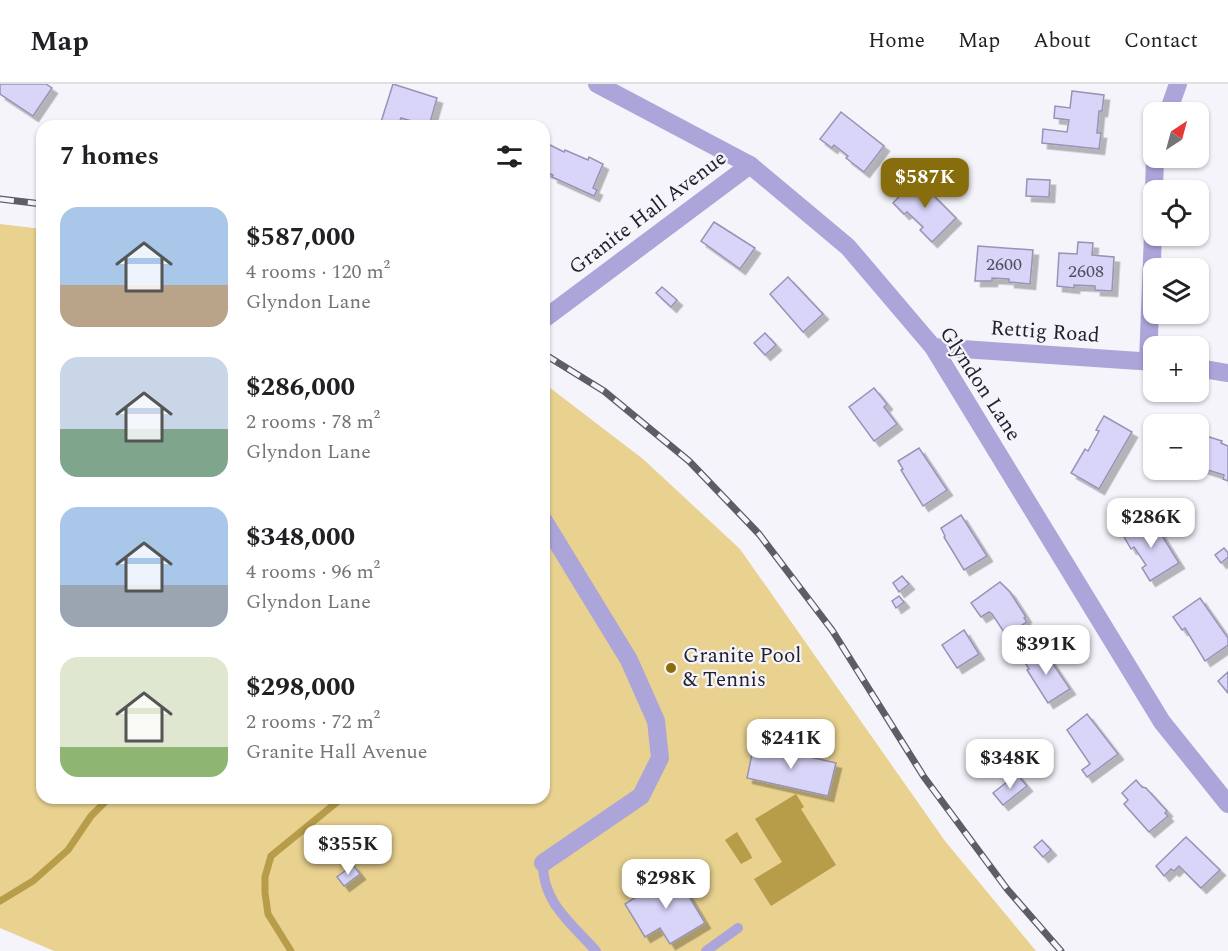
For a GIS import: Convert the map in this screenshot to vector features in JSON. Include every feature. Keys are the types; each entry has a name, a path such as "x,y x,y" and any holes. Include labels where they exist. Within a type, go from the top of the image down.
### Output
{"street":[{"name":"Glyndon Lane","path":"597,84 750,165 848,248 933,347 1162,722 1228,804"},
{"path":"1172,102 1178,84"},
{"name":"Granite Hall Avenue","path":"550,315 750,165"},
{"path":"1151,336 1153,246"},
{"name":"Rettig Road","path":"933,347 1143,360"},
{"path":"1209,370 1228,373"},
{"path":"543,863 641,796 660,758 656,721 629,660 550,531"}],"lane":[{"path":"543,863 542,879 551,902 596,951"},
{"path":"706,951 738,928"}],"shaded area":[{"name":"Granite Pool & Tennis","path":"0,224 36,228 36,804 550,804 550,388 643,459 740,549 945,841 1036,951 54,951 0,928"},
{"path":"796,794 804,807 801,809 836,865 771,906 754,879 782,862 755,819"},
{"path":"737,832 752,858 741,864 725,840"}],"building":[{"path":"0,84 46,84 52,88 33,116 0,94"},
{"path":"393,84 437,98 431,120 401,118 400,120 382,120"},
{"path":"1072,91 1104,95 1102,111 1099,111 1097,133 1101,133 1099,149 1042,143 1043,129 1067,132 1069,120 1054,118 1055,106 1070,108"},
{"path":"841,112 884,146 864,172 834,145 832,148 820,139"},
{"path":"550,145 588,160 589,157 603,164 593,188 597,190 594,196 552,177 553,175 550,174"},
{"path":"921,174 930,183 926,188 956,218 932,242 920,230 923,227 893,203"},
{"path":"1027,179 1050,180 1049,197 1026,196"},
{"path":"714,222 755,248 740,269 701,241"},
{"path":"1078,242 1093,243 1092,255 1114,257 1112,291 1095,290 1095,286 1074,285 1074,288 1057,286 1059,253 1077,254"},
{"path":"978,246 1033,250 1030,284 992,278 992,281 975,281"},
{"path":"788,277 823,314 803,332 770,294"},
{"path":"662,287 677,300 671,307 656,293"},
{"path":"765,333 776,345 765,355 754,343"},
{"path":"874,388 887,404 884,407 897,424 874,441 849,407"},
{"path":"1104,416 1132,432 1099,489 1071,473 1085,449 1088,451"},
{"path":"1209,437 1222,441 1221,443 1228,446 1228,481 1223,479 1224,475 1209,470"},
{"path":"919,448 947,490 923,506 898,461"},
{"path":"961,515 987,556 964,570 941,528"},
{"path":"1151,518 1179,563 1150,581 1142,568 1146,565 1134,547 1131,549 1123,535"},
{"path":"1224,548 1228,557 1221,563 1215,555"},
{"path":"902,576 909,584 899,592 893,583"},
{"path":"1000,582 1010,592 1027,622 1006,635 992,614 989,612 981,617 971,603"},
{"path":"899,596 904,602 896,608 892,601"},
{"path":"1200,598 1228,638 1228,645 1205,661 1185,628 1182,630 1173,617"},
{"path":"964,630 979,654 957,668 942,645"},
{"path":"1043,649 1070,689 1048,703 1027,670 1029,669 1024,661"},
{"path":"1228,672 1228,693 1218,681"},
{"path":"1087,714 1118,754 1087,777 1082,770 1090,764 1067,730"},
{"path":"754,744 836,763 828,796 747,778"},
{"path":"1039,744 1046,753 1036,760 1029,751"},
{"path":"1017,774 1027,786 1003,805 993,793"},
{"path":"1136,780 1167,811 1165,813 1168,816 1149,832 1124,804 1128,800 1122,793"},
{"path":"1186,837 1220,870 1201,888 1179,866 1174,871 1171,869 1164,876 1156,866"},
{"path":"1042,840 1051,850 1043,857 1034,847"},
{"path":"353,865 360,874 344,886 337,877"},
{"path":"675,873 705,923 670,944 660,928 645,937 625,904"}],"waterway":[{"path":"0,901 33,881 68,850 91,816 103,804"},
{"path":"291,951 268,914 265,877 271,856 335,804"}],"railway":[{"path":"0,199 36,203"},
{"path":"550,358 604,391 689,461 759,534 832,630 924,777 1007,889 1061,951"}],"place":[{"name":"Granite Pool & Tennis","path":"671,668"}]}
